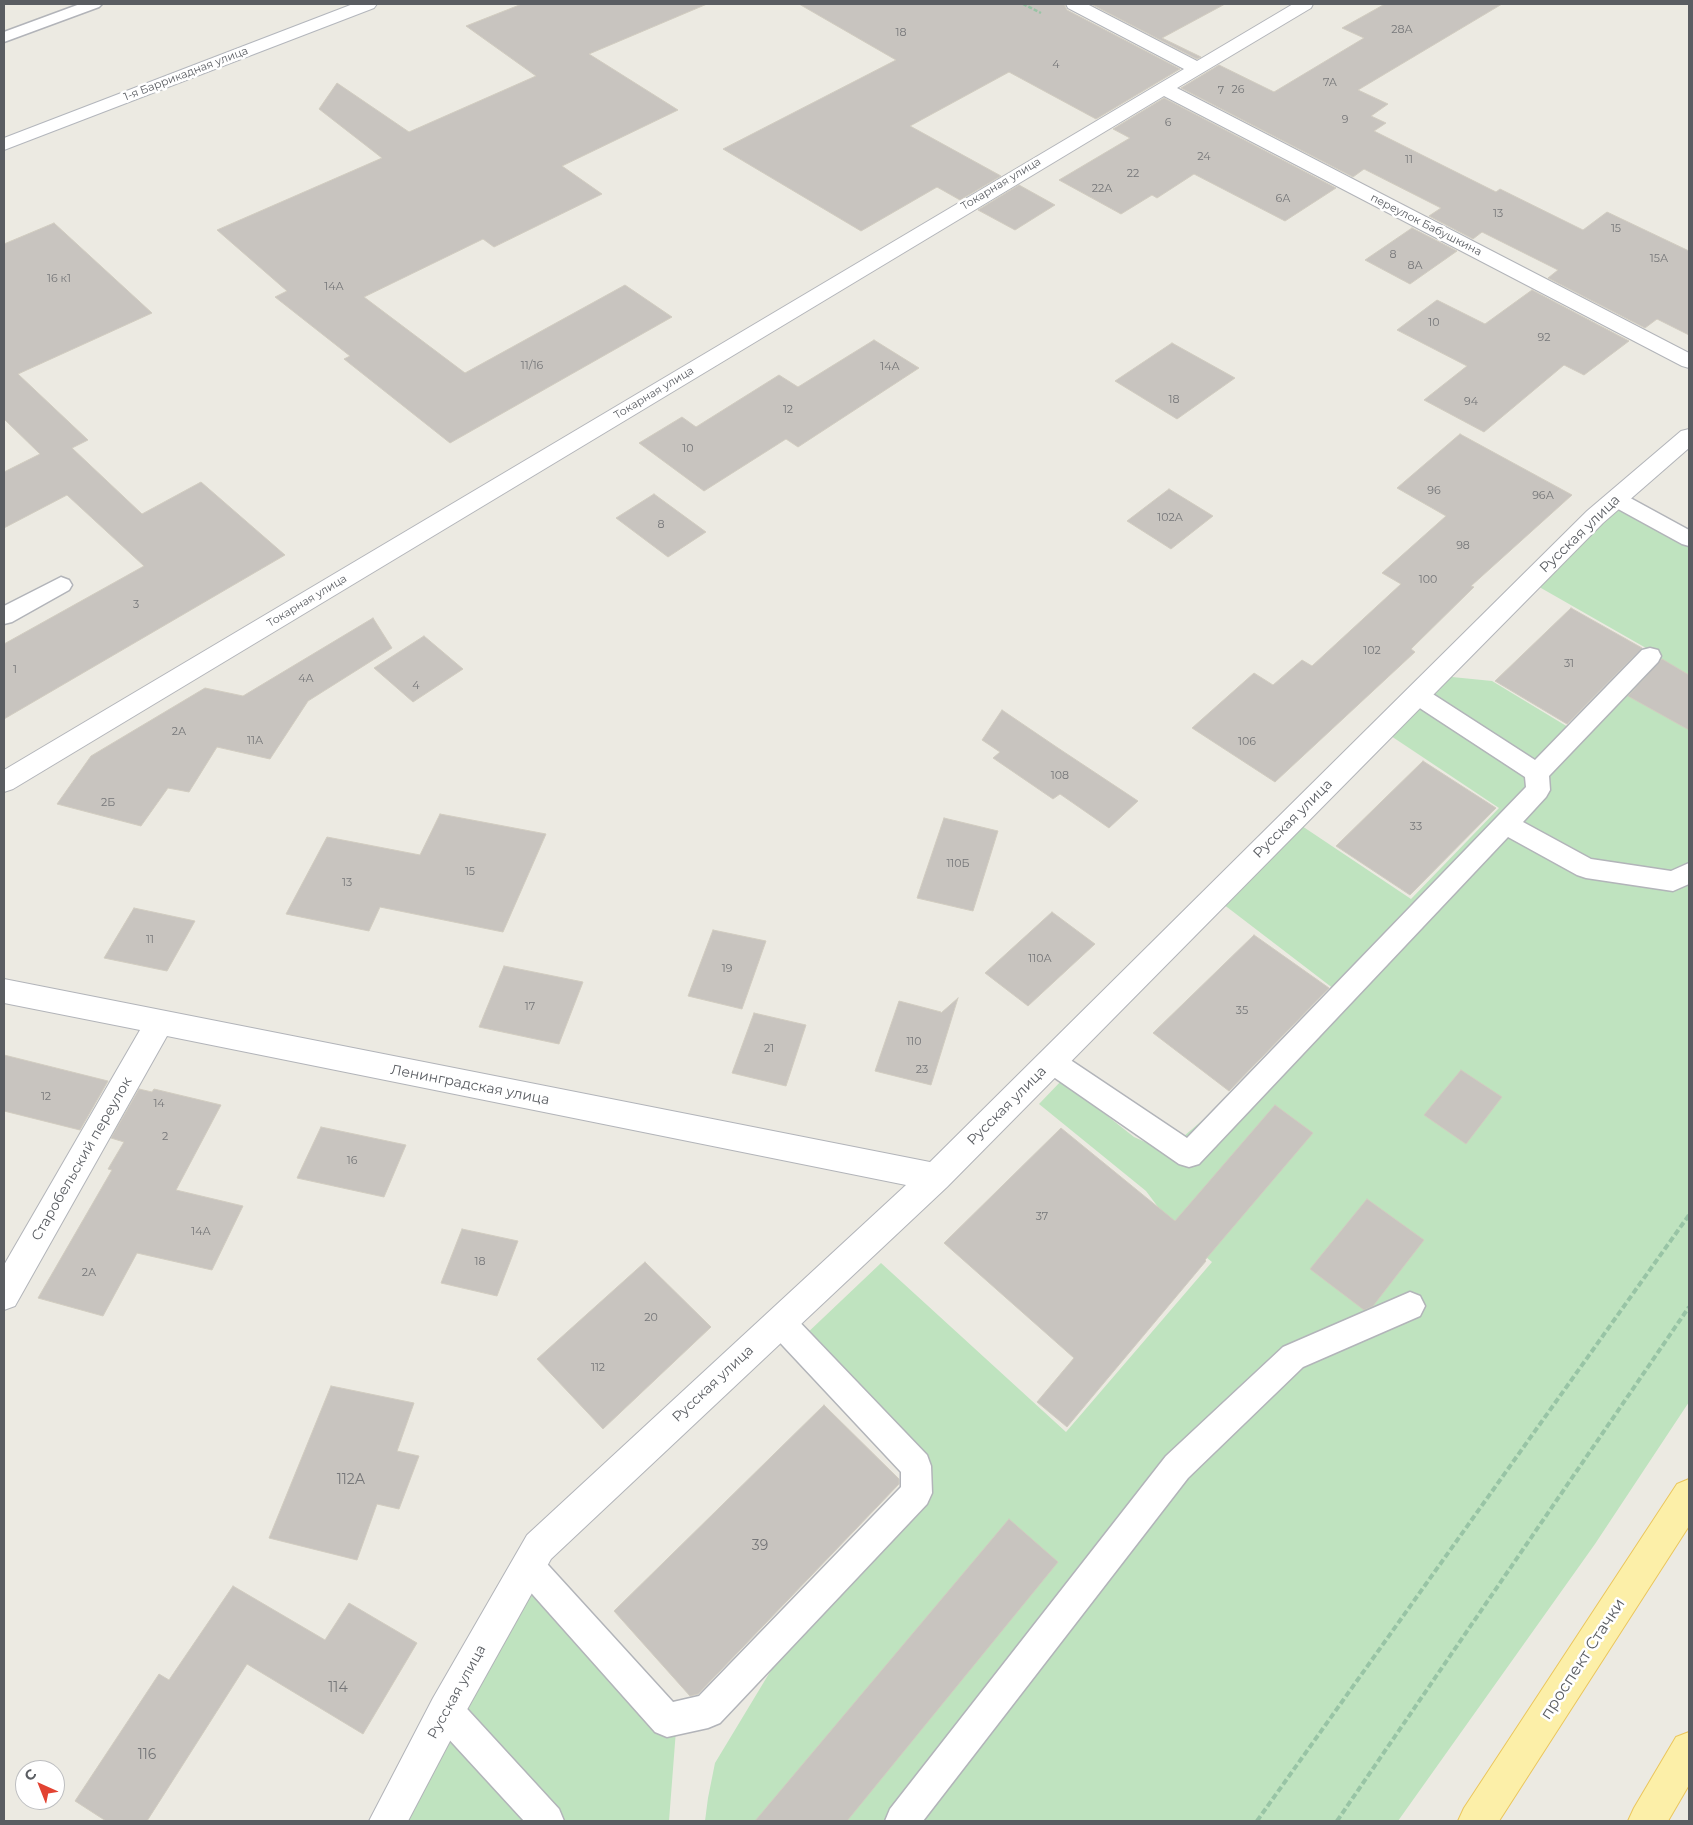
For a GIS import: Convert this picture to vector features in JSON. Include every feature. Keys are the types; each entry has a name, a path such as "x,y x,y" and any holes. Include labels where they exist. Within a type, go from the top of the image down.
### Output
{"main road":[{"name":"проспект Стачки","path":"1478,1821 1689,1496"},
{"path":"1647,1821 1689,1750"}],"street":[{"name":"1-я Баррикадная улица","path":"4,144 368,4"},
{"path":"1074,4 1196,68"},
{"name":"Токарная улица","path":"4,782 1305,4"},
{"name":"переулок Бабушкина","path":"1162,88 1689,361"},
{"name":"Русская улица","path":"388,1821 446,1710 539,1547 936,1177 1595,517 1689,436"},
{"name":"Ленинградская улица","path":"4,991 936,1177"},
{"name":"Старобельский переулок","path":"4,1295 159,1023"}],"lane":[{"path":"4,37 94,4"},
{"path":"1616,499 1689,539"},
{"path":"4,616 61,585"},
{"path":"1051,1061 1189,1155 1538,790 1537,773 1650,656"},
{"path":"1417,695 1537,773"},
{"path":"1506,824 1586,868 1673,881 1689,873"},
{"path":"902,1821 1177,1467 1293,1357 1410,1306"},
{"path":"528,1566 667,1720 708,1711 916,1492 916,1466 780,1322"},
{"path":"446,1710 547,1821"}],"path":[{"path":"1257,1821 1689,1215"},
{"path":"1337,1821 1689,1307"}],"green space":[{"path":"1629,498 1689,531 1689,1402 1595,1544 1398,1821 705,1821 715,1763 776,1662 922,1493 803,1337 881,1263 1066,1432 1212,1262 1179,1235 1146,1191 1039,1104 1062,1080 1134,1137 1154,1146 1170,1148 1232,1095 1334,989 1223,904 1302,826 1411,899 1499,808 1391,736 1442,676 1492,681 1568,727 1646,648 1538,585"},
{"path":"531,1582 676,1730 669,1821 399,1821 452,1718"}],"building":[{"path":"522,4 707,4 589,54 678,110 562,166 602,194 494,247 483,239 364,297 465,373 625,285 672,317 450,443 344,359 350,356 275,297 287,291 217,230 382,158 319,109 337,83 409,132 536,76 466,26"},
{"path":"799,4 1064,4 1067,10 1180,69 1096,119 1009,72 910,126 1001,176 960,200 937,187 861,231 723,149 896,60"},
{"path":"1091,4 1225,4 1162,38 1201,57 1197,59"},
{"path":"1385,4 1502,4 1358,90 1388,104 1371,116 1386,123 1374,131 1496,192 1500,189 1583,230 1607,212 1689,251 1689,335 1657,319 1645,328 1548,278 1558,270 1482,232 1473,239 1429,216 1441,208 1364,169 1353,177 1181,88 1219,65 1274,92 1364,38 1342,28"},
{"path":"1164,98 1336,188 1285,221 1194,174 1157,198 1152,195 1121,214 1059,180 1130,138 1113,129"},
{"path":"1019,185 1055,205 1015,230 978,210"},
{"path":"54,223 152,313 18,374 88,440 72,448 142,514 201,482 285,555 4,719 4,644 144,566 67,495 4,528 4,472 40,454 4,419 4,244"},
{"path":"1412,228 1457,251 1410,284 1365,260"},
{"path":"1532,290 1629,341 1584,375 1564,365 1484,432 1424,400 1467,366 1397,330 1437,300 1485,324"},
{"path":"874,340 919,368 798,447 786,439 704,491 639,443 682,417 696,427 779,375 798,387"},
{"path":"1172,343 1235,378 1177,419 1115,381"},
{"path":"1460,434 1572,495 1471,586 1474,587 1411,649 1415,652 1275,782 1192,728 1254,673 1273,685 1302,660 1312,666 1401,584 1382,573 1446,516 1397,488"},
{"path":"1169,489 1213,516 1171,549 1127,521"},
{"path":"654,494 706,532 668,557 616,518"},
{"path":"1571,608 1642,648 1567,724 1495,681"},
{"path":"373,618 392,648 308,701 270,759 217,747 189,792 168,788 141,826 57,804 91,756 205,688 243,696"},
{"path":"424,636 463,669 413,702 374,668"},
{"path":"1662,659 1689,675 1689,730 1628,696"},
{"path":"1002,710 1138,801 1109,828 1060,794 1053,799 993,758 1000,752 982,740"},
{"path":"1423,761 1496,808 1410,895 1336,846"},
{"path":"440,814 546,834 503,932 380,907 369,931 286,914 327,837 420,855"},
{"path":"944,818 998,831 973,911 917,898"},
{"path":"134,908 195,921 167,971 104,958"},
{"path":"1052,912 1095,944 1028,1006 985,973"},
{"path":"713,930 766,941 742,1009 688,996"},
{"path":"1254,935 1329,988 1229,1091 1153,1033"},
{"path":"504,966 583,982 559,1044 479,1027"},
{"path":"958,998 931,1085 875,1071 899,1001 941,1013"},
{"path":"754,1013 806,1025 786,1086 732,1073"},
{"path":"4,1055 108,1081 80,1130 4,1111"},
{"path":"1461,1070 1502,1097 1466,1144 1424,1115"},
{"path":"139,1089 152,1092 154,1089 221,1105 176,1190 243,1206 212,1270 137,1253 103,1316 38,1298 112,1170 108,1169 124,1142 111,1138"},
{"path":"1275,1105 1313,1133 1067,1427 1037,1402 1074,1358 944,1243 1061,1128 1175,1221"},
{"path":"321,1127 406,1145 384,1197 297,1178"},
{"path":"1367,1199 1424,1240 1373,1306 1364,1310 1310,1269"},
{"path":"462,1229 518,1241 497,1296 441,1283"},
{"path":"645,1262 711,1327 603,1429 537,1359"},
{"path":"331,1386 414,1403 397,1451 419,1456 399,1509 377,1504 357,1560 269,1538"},
{"path":"824,1405 899,1479 899,1484 698,1694 690,1696 614,1611"},
{"path":"1009,1519 1058,1562 847,1821 755,1821"},
{"path":"233,1586 325,1640 349,1603 417,1643 363,1734 247,1664 147,1821 106,1821 75,1801 159,1674 169,1680"}]}
